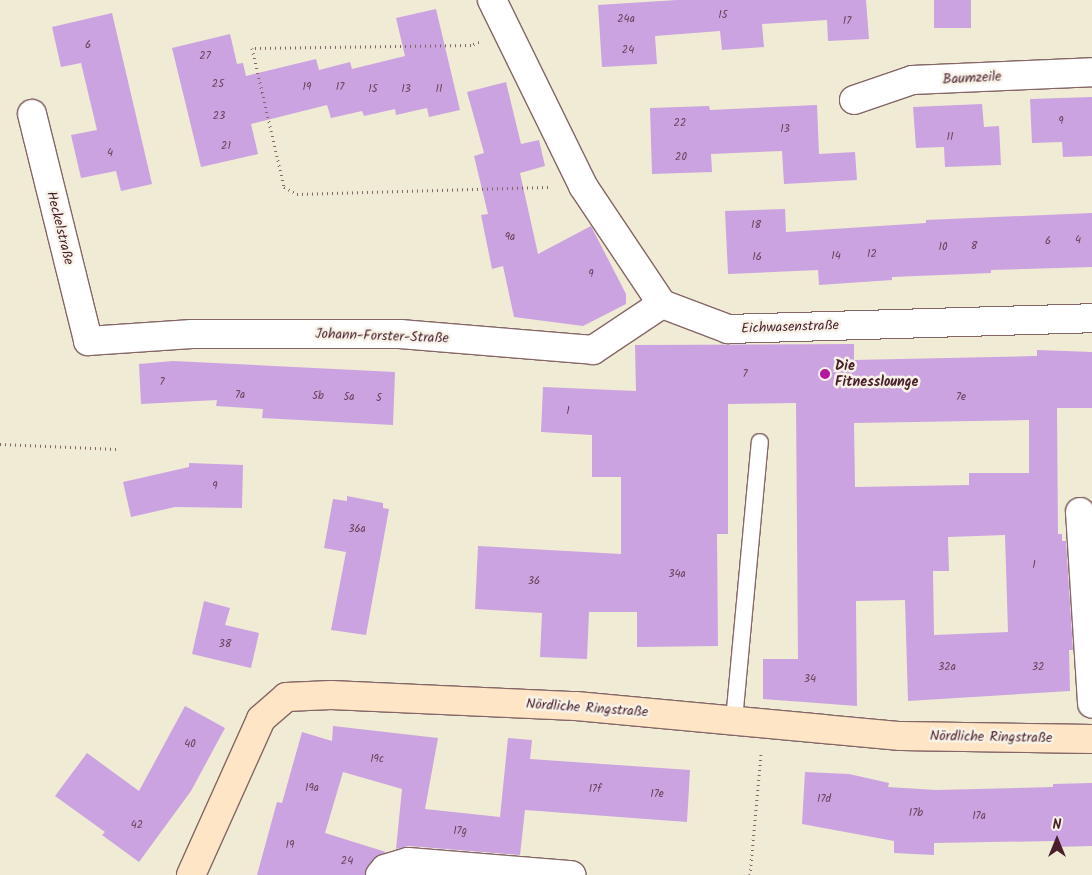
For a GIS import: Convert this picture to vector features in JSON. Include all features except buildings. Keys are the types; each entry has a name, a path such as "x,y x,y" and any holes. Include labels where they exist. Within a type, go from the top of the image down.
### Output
{"main road":[{"name":"Nördliche Ringstraße","path":"191,875 261,719 286,697 331,694 576,706 901,736 1092,739"}],"street":[{"path":"492,0 583,186 662,304"},
{"name":"Baumzeile","path":"854,100 912,80 1092,72"},
{"name":"Heckelstraße","path":"32,114 88,341"},
{"name":"Johann-Forster-Straße","path":"88,341 192,334 400,334 593,350 662,304"},
{"name":"Eichwasenstraße","path":"662,304 728,329 1092,318"},
{"path":"1080,512 1092,704"},
{"path":"380,875 385,869 408,862 571,875"}],"lane":[{"path":"734,720 760,442"}],"path":[{"path":"509,32 471,45 252,48 284,188 297,194 583,186"},
{"path":"0,444 118,450"},
{"path":"750,875 763,723"}],"place":[{"name":"Die Fitnesslounge","path":"825,374"}]}
